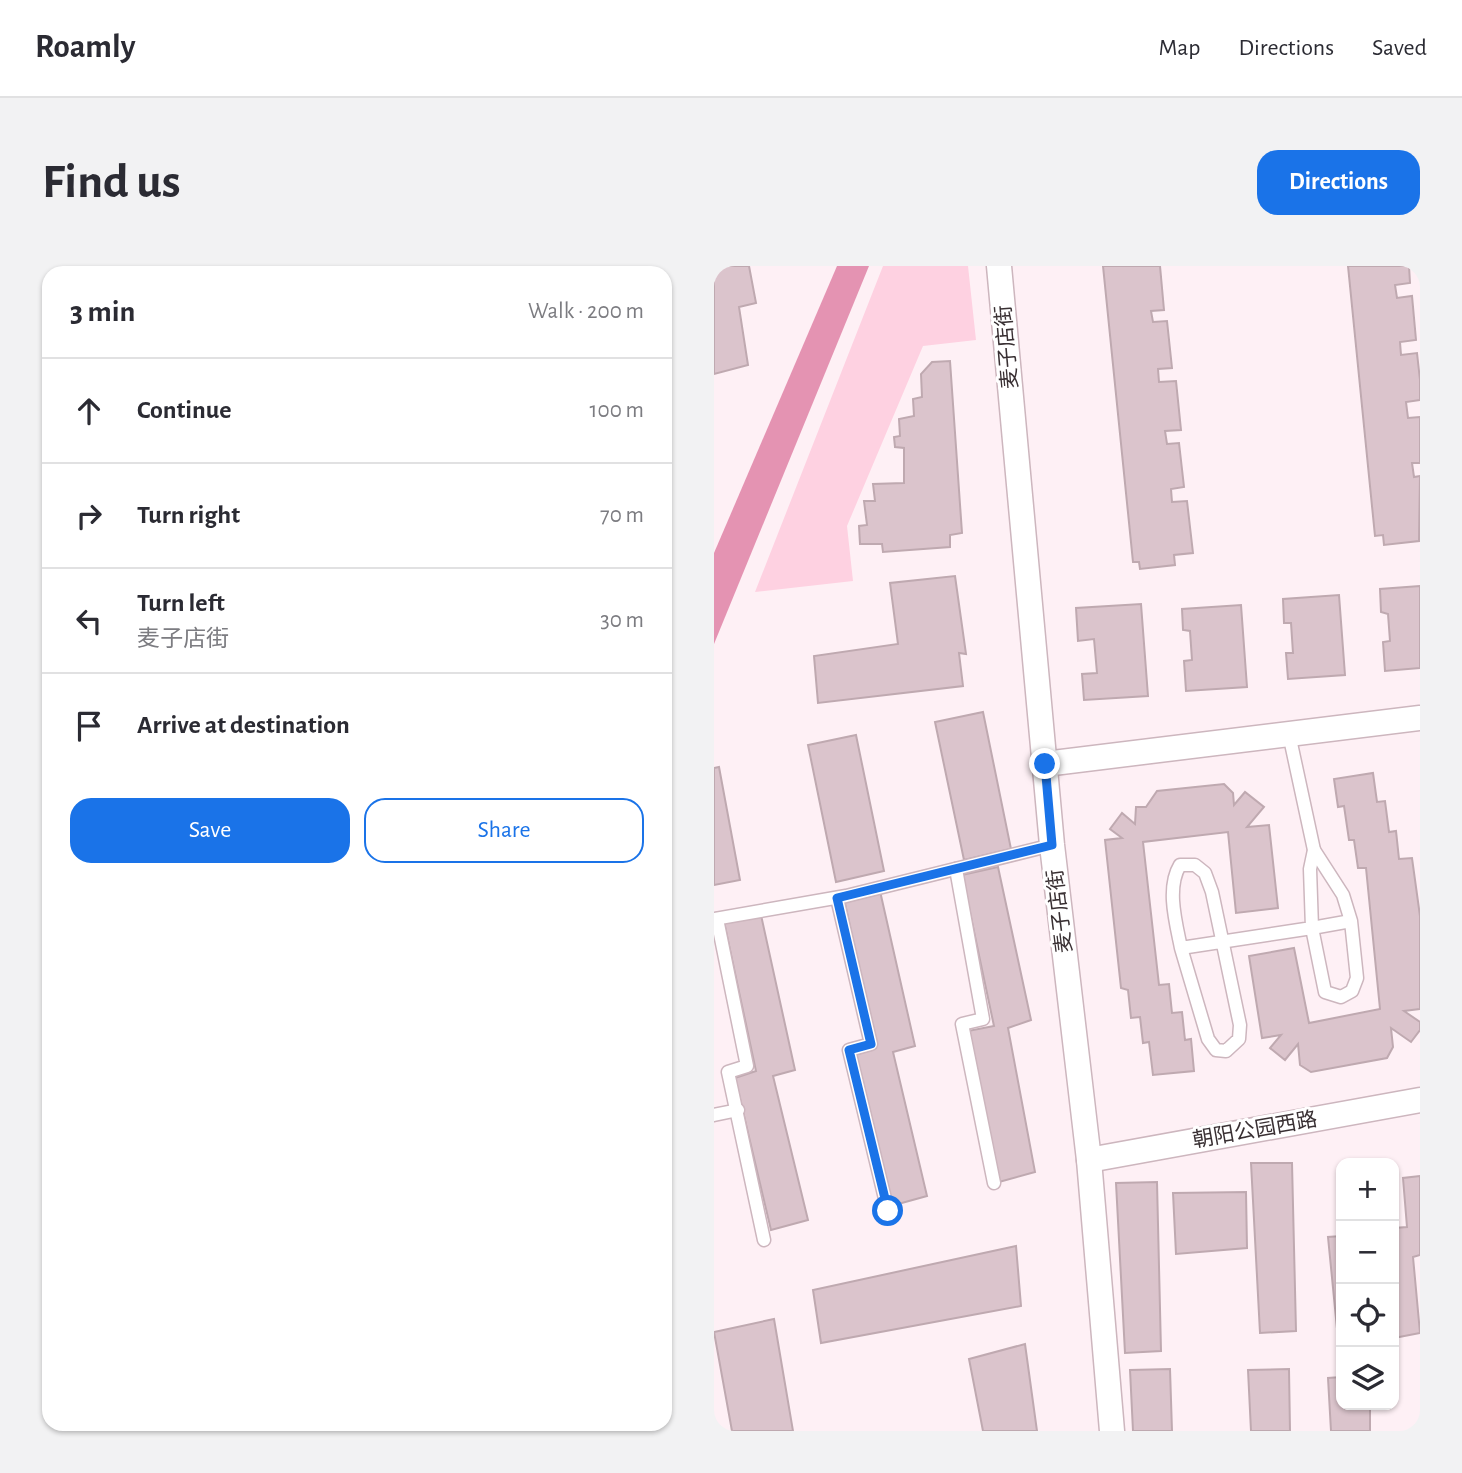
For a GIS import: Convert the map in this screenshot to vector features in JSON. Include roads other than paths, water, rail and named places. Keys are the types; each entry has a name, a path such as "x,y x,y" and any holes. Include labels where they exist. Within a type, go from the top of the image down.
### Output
{"street":[{"name":"麦子店街","path":"999,266 1052,845 1089,1160 1112,1431"},
{"path":"1045,764 1420,718"},
{"name":"朝阳公园西路","path":"1089,1160 1420,1100"}],"lane":[{"path":"1289,734 1314,850 1343,895 1351,920 1357,978 1352,991 1341,997 1325,992 1312,928 1310,869 1314,850"},
{"path":"764,1240 728,1072 747,1066 715,919 837,898 1052,845"},
{"path":"1180,865 1195,865 1205,873 1212,892 1221,942 1240,1024 1239,1039 1226,1051 1216,1050 1209,1040 1181,948 1173,876 1180,865"},
{"path":"956,869 982,1019 962,1024 994,1183"},
{"path":"837,898 871,1044 849,1050 888,1211"},
{"path":"1181,948 1351,920"},
{"path":"714,1115 738,1110"}]}
